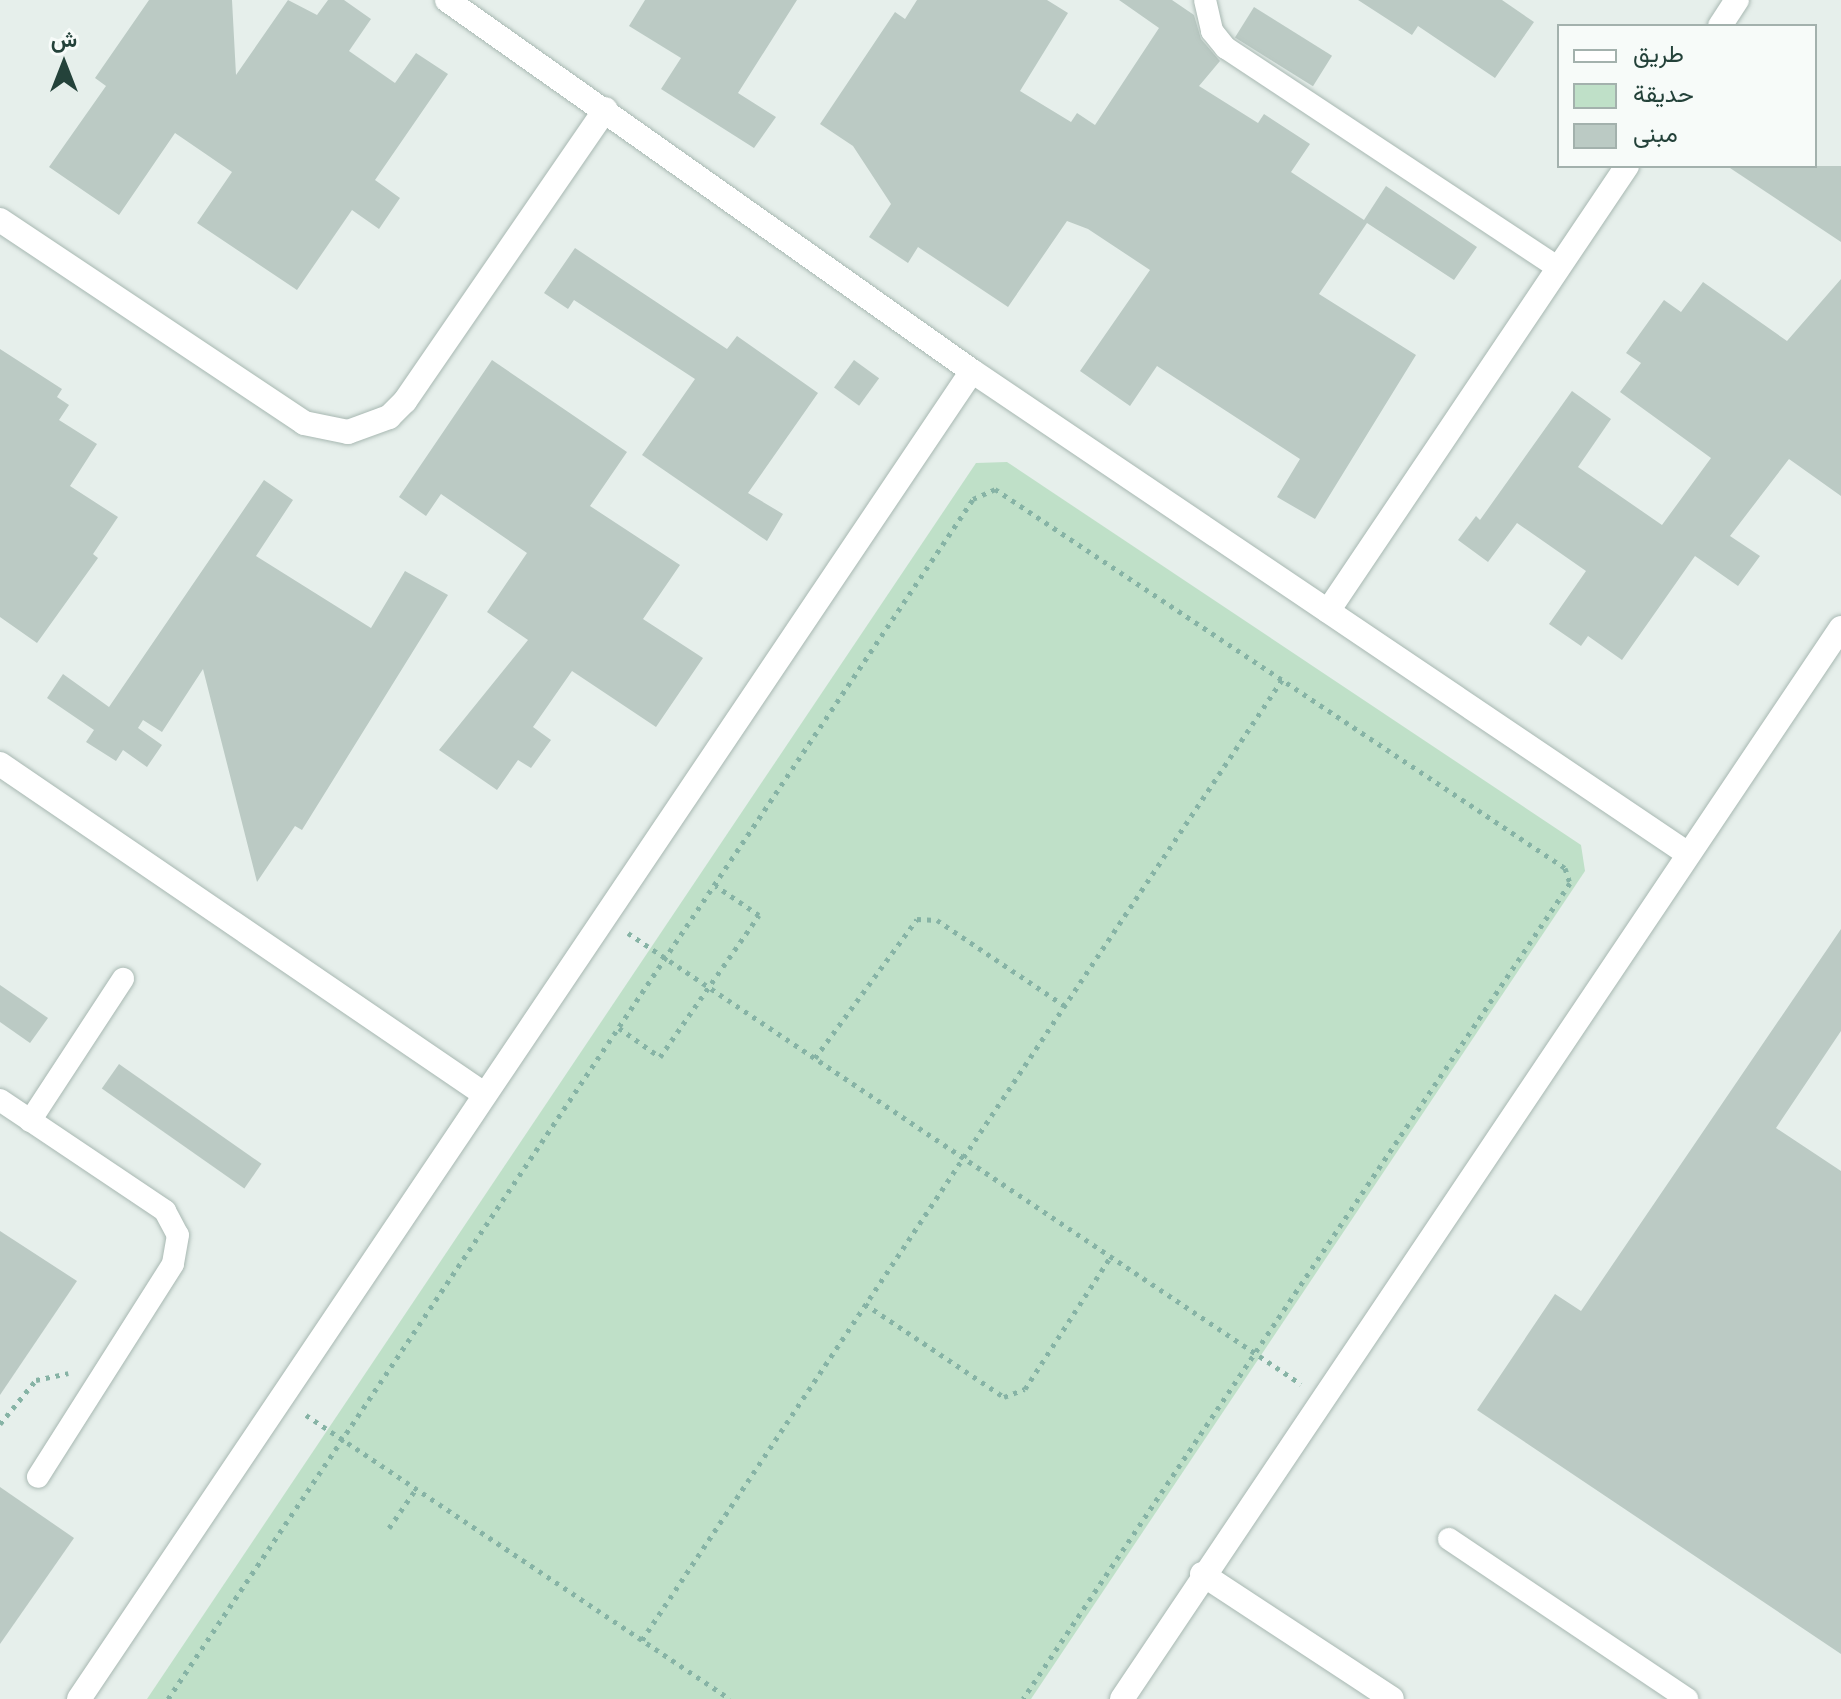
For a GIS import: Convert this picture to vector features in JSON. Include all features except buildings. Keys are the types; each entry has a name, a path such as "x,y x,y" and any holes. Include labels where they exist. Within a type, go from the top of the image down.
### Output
{"street":[{"path":"447,0 606,109 972,371 1688,854"},
{"path":"1721,24 1737,0"},
{"path":"0,220 304,423 348,432 370,427 405,401 606,109"},
{"path":"1328,611 1626,168"},
{"path":"79,1699 972,371"},
{"path":"1122,1699 1202,1574 1841,628"},
{"path":"0,764 484,1094"},
{"path":"1202,1574 1392,1699"}],"lane":[{"path":"1205,0 1212,31 1226,48 1559,268"},
{"path":"30,1121 123,979"},
{"path":"0,1100 165,1211 178,1235 173,1264 38,1477"},
{"path":"1449,1539 1687,1699"}],"path":[{"path":"168,1699 983,492 1006,492 1565,868 1570,883 1023,1699"},
{"path":"642,1640 1283,678"},
{"path":"619,1028 660,1057 759,915 716,886"},
{"path":"604,917 1322,1398"},
{"path":"815,1058 917,919 937,920 1065,1006"},
{"path":"865,1304 1004,1397 1025,1389 1111,1256"},
{"path":"0,1424 36,1380 105,1371"},
{"path":"280,1398 730,1699"},
{"path":"389,1528 416,1489"}],"green space":[{"path":"1007,462 1581,845 1585,871 1031,1699 147,1699 976,463"}]}
